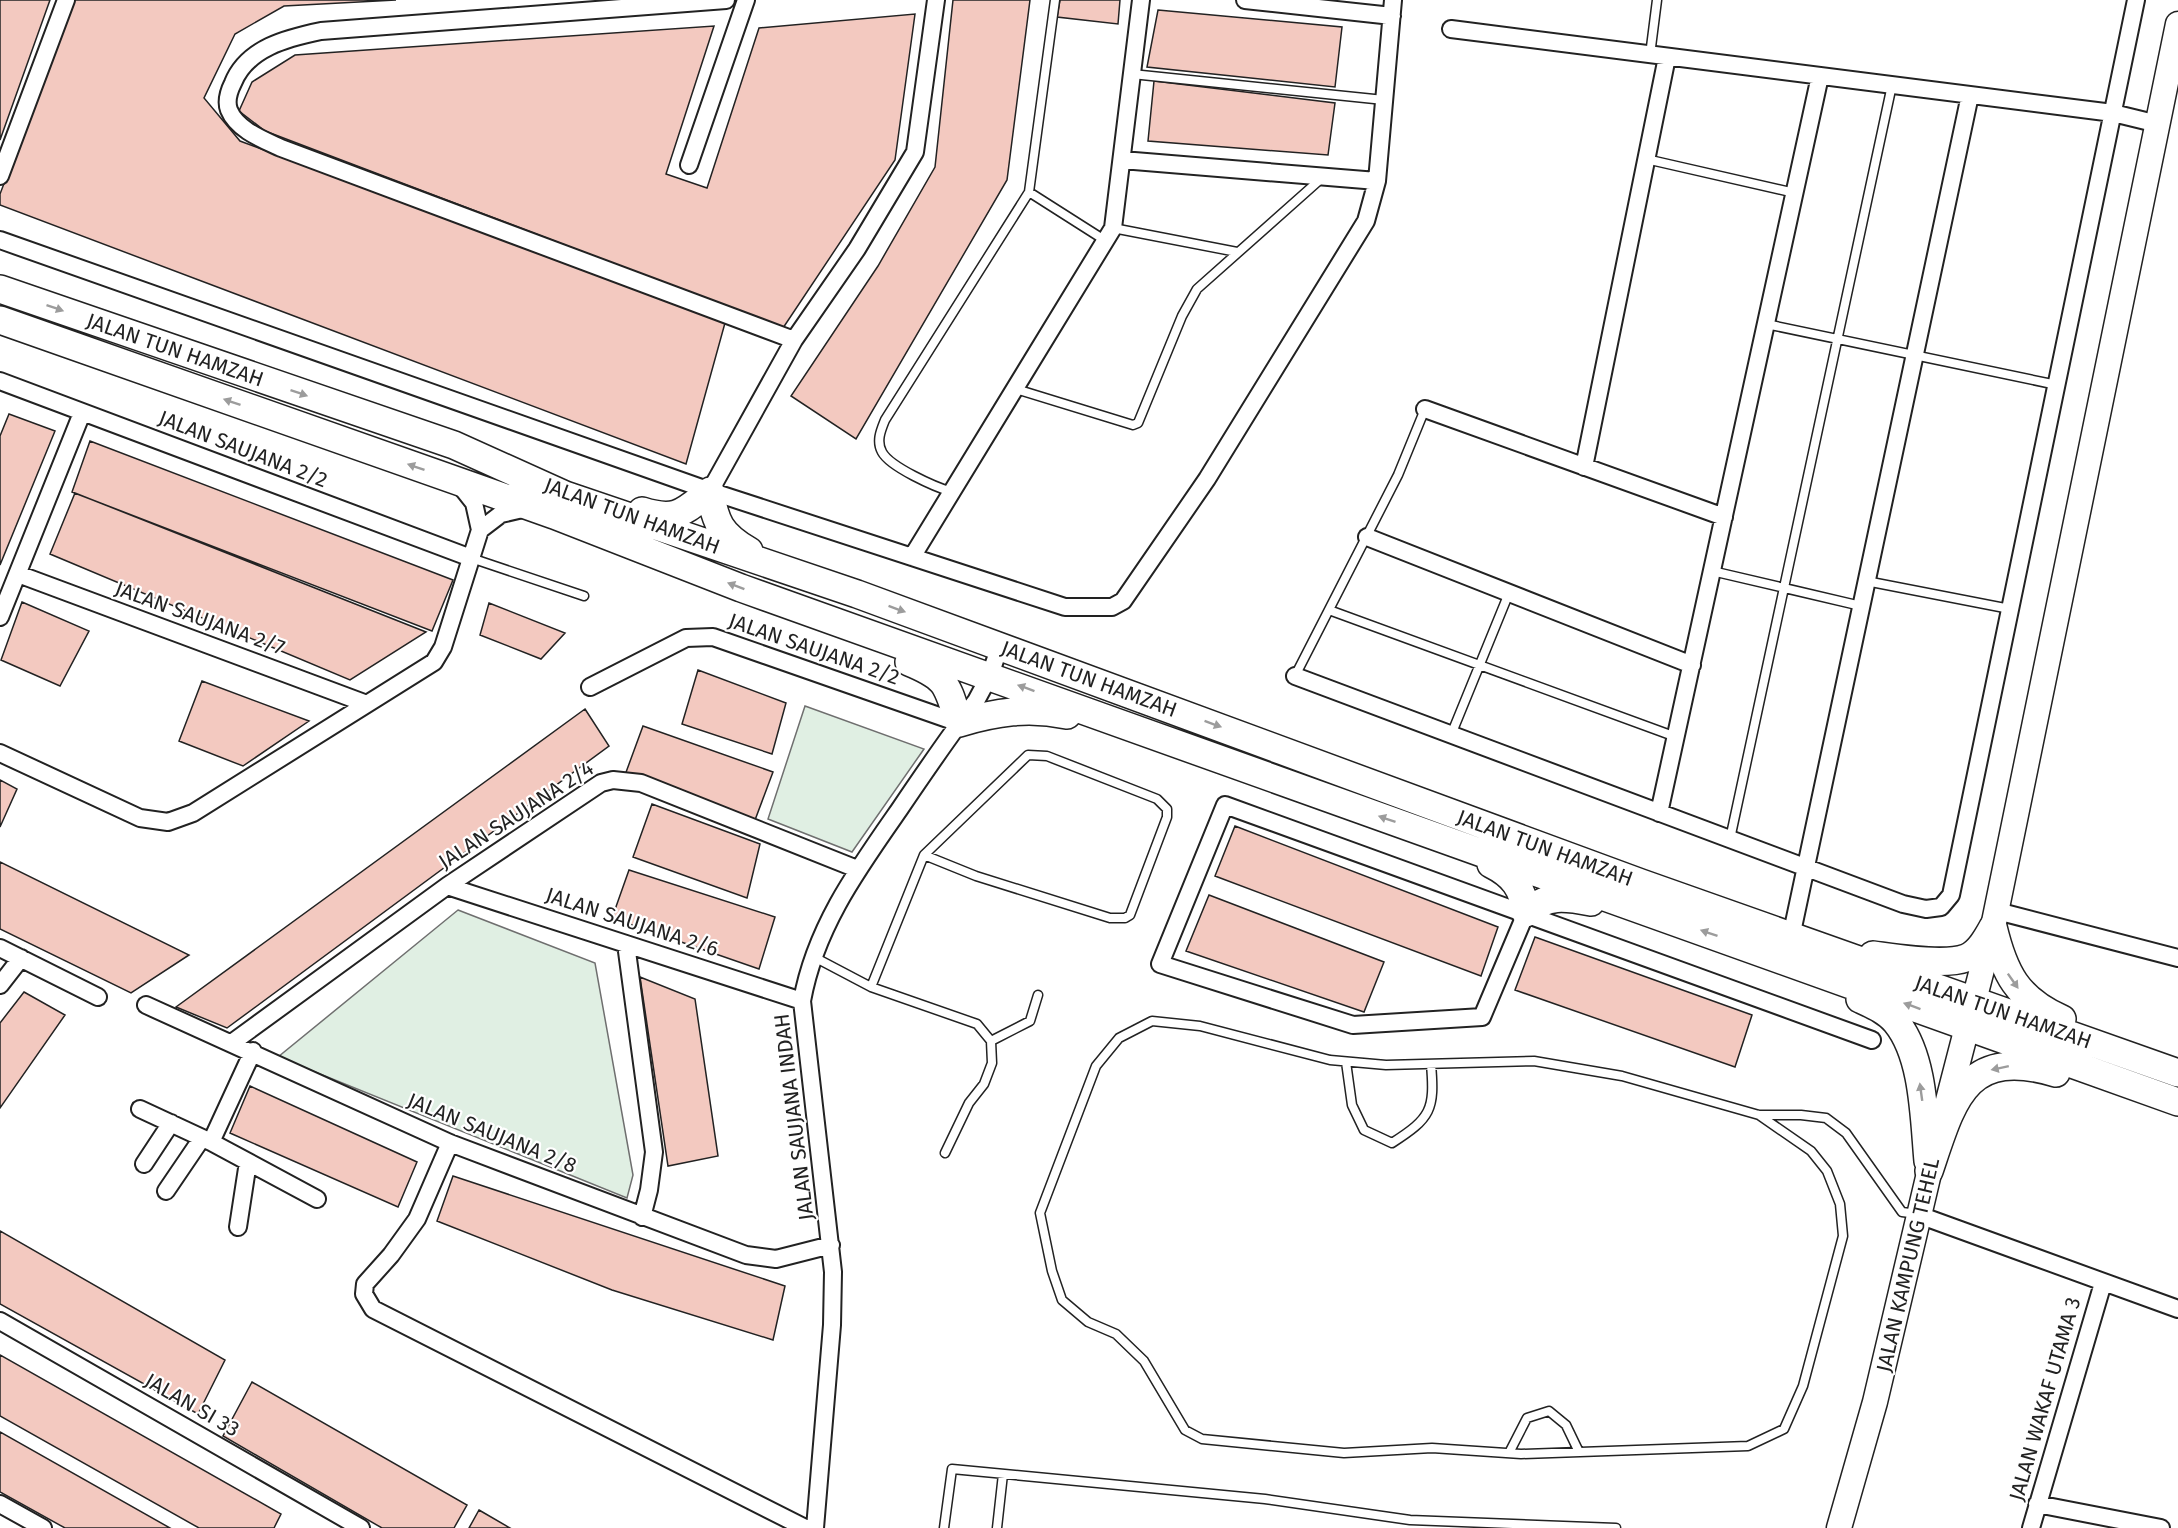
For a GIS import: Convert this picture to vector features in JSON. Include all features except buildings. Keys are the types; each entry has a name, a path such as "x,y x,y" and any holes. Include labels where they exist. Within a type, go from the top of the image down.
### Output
{"main road":[{"name":"JALAN TUN HAMZAH","path":"0,289 454,445 565,495 858,594 1803,941 2178,1101"},
{"name":"JALAN TUN HAMZAH","path":"0,320 532,507 772,598 1755,949 2178,1073"},
{"path":"454,445 587,493 669,517 683,511 710,491 715,518 722,532 747,550 858,594"},
{"path":"772,598 933,672 943,680 958,723 993,713 1048,711 1201,752"},
{"path":"1419,830 1503,870 1518,884 1524,898 1526,913"},
{"path":"1526,913 1544,899 1561,896 1654,913"},
{"path":"1803,941 1893,958 1944,960 1966,958 1982,947 1995,919"},
{"path":"1995,919 2001,960 2012,981 2028,1000 2054,1015 2178,1068"},
{"path":"1755,949 1880,1008 1896,1022 1919,1080 1929,1171"},
{"path":"1929,1171 1951,1106 1964,1087 1977,1076 1993,1069 2015,1065 2035,1066 2178,1108"}],"street":[{"path":"0,176 66,0"},
{"path":"726,0 321,31 294,36 263,50 248,61 235,76 228,93 229,110 241,125 257,137 281,148 794,340"},
{"path":"689,165 746,0"},
{"path":"710,491 794,340 857,249 915,152 936,0"},
{"path":"912,557 1110,235 1142,0"},
{"path":"0,240 710,491 1065,607 1112,607 1124,601 1206,479 1366,221 1377,181 1392,8 1245,0"},
{"path":"1296,676 1903,904 1926,909 1941,908 1951,895 2136,0"},
{"name":"JALAN KAMPUNG TEHEL","path":"1839,1528 1875,1402 1929,1171 1995,919 2178,24"},
{"path":"1451,29 2113,113 2158,124"},
{"path":"1584,467 1646,159 1659,56"},
{"path":"1659,813 1820,76"},
{"path":"1803,941 1805,867 1970,94"},
{"path":"1122,160 1377,181"},
{"name":"JALAN SAUJANA 2/2","path":"0,381 471,558"},
{"path":"1425,409 1724,518"},
{"path":"0,617 82,413"},
{"path":"0,753 140,818 168,822 193,813 434,662 443,647 480,530 474,503 457,481"},
{"path":"480,530 501,514 532,507"},
{"path":"1366,537 1692,665"},
{"name":"JALAN SAUJANA 2/7","path":"18,574 367,704"},
{"name":"JALAN SAUJANA 2/2","path":"590,687 686,638 713,637 958,723"},
{"name":"JALAN SAUJANA INDAH","path":"814,1528 834,1300 831,1245 802,1001 813,957 828,920 857,869 958,723 976,701 990,675 1000,646"},
{"name":"JALAN SAUJANA 2/4","path":"233,1042 447,886 601,783 612,780 640,783 857,869"},
{"path":"1526,913 1482,1017 1353,1025 1160,964 1225,805 1526,913 1872,1040"},
{"name":"JALAN SAUJANA 2/6","path":"447,886 802,1001"},
{"path":"1995,919 2178,957"},
{"path":"626,944 654,1152 649,1190 642,1217"},
{"path":"0,948 98,997"},
{"path":"0,986 21,958"},
{"name":"JALAN SAUJANA 2/8","path":"146,1005 253,1051 450,1143 642,1217 761,1259 776,1259 831,1245"},
{"path":"166,1191 207,1140 253,1051"},
{"path":"140,1108 207,1140 317,1199"},
{"path":"144,1164 171,1123"},
{"path":"450,1143 417,1219 392,1255 364,1284 364,1294 373,1310 805,1528"},
{"path":"238,1227 248,1162"},
{"path":"1919,1215 2178,1309"},
{"name":"JALAN WAKAF UTAMA 3","path":"2031,1528 2103,1283"},
{"name":"JALAN SI 33","path":"0,1322 362,1528"},
{"path":"0,1504 44,1528"},
{"path":"2037,1504 2161,1528"}],"lane":[{"path":"952,492 923,481 882,454 879,443 880,431 1029,192 1054,0"},
{"path":"1657,0 1659,56"},
{"path":"1132,74 1384,100"},
{"path":"1730,839 1782,588 1892,85"},
{"path":"1646,159 1795,193"},
{"path":"1016,389 1133,424 1138,423 1189,301 1197,289 1324,176"},
{"path":"1029,192 1110,235 1237,252"},
{"path":"1766,324 2057,385"},
{"path":"1296,676 1398,475 1425,409"},
{"path":"471,558 584,596"},
{"path":"1712,571 1861,606"},
{"path":"1866,581 2010,609"},
{"path":"1451,735 1509,593"},
{"path":"1329,610 1676,737"},
{"path":"871,987 924,855 1021,760 1035,754 1157,799 1167,809 1167,817 1130,915 1125,918 1110,918 976,876 924,855"},
{"path":"813,957 871,987 978,1024 992,1041 992,1063 984,1084 969,1103 945,1153"},
{"path":"992,1041 1030,1021 1038,995"},
{"path":"1759,1115 1810,1151 1827,1171 1840,1204 1842,1236 1803,1386 1784,1429 1748,1446 1509,1453 1432,1448 1344,1453 1202,1439 1185,1430 1143,1361 1116,1334 1088,1322 1062,1300 1052,1271 1040,1213 1096,1066 1119,1038 1152,1020 1200,1026 1330,1060 1346,1062 1386,1065 1534,1061 1622,1076 1759,1115 1800,1115 1826,1119 1846,1133 1902,1212 1919,1215"},
{"path":"1346,1062 1352,1105 1364,1130 1392,1143 1420,1125 1427,1112 1434,1094 1431,1064"},
{"path":"1509,1453 1527,1418 1549,1411 1566,1425 1579,1452"},
{"path":"944,1528 952,1469 1265,1499 1410,1520 1616,1528"},
{"path":"997,1528 1004,1474"}],"green space":[{"path":"805,706 924,749 852,852 768,819"},
{"path":"458,910 595,963 633,1175 627,1198 278,1057"}]}
